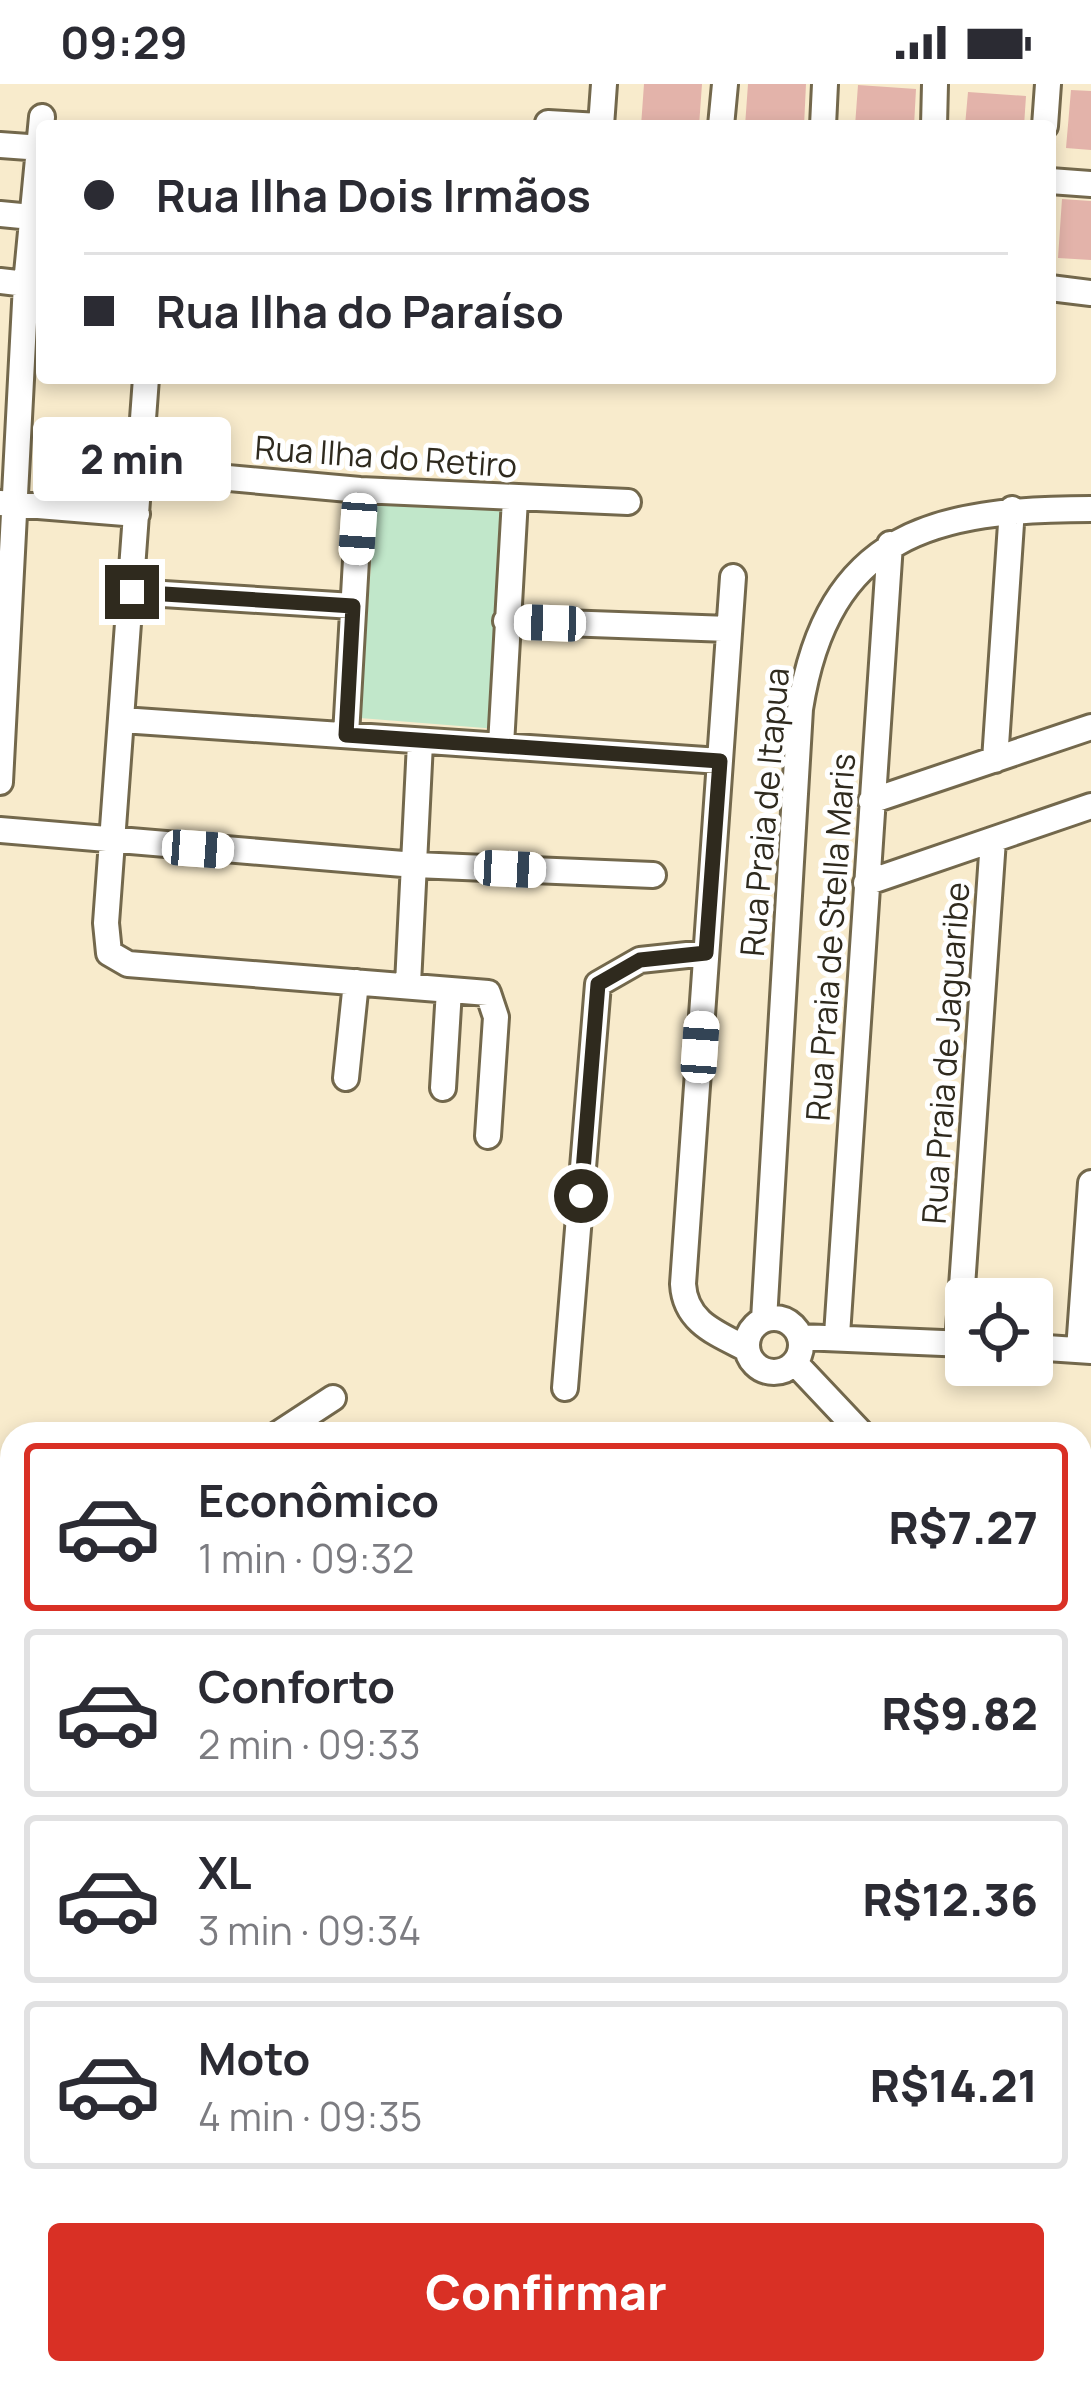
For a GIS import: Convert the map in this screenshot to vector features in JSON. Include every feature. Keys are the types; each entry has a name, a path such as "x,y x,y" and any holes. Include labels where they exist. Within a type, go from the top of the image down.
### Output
{"street":[{"path":"601,120 604,84"},
{"path":"721,120 724,84"},
{"path":"823,120 825,84"},
{"path":"934,120 935,84"},
{"path":"1045,120 1048,84"},
{"path":"0,145 36,148"},
{"path":"1056,182 1091,184"},
{"path":"0,214 36,218"},
{"path":"0,782 12,388 36,229"},
{"path":"0,281 26,284"},
{"path":"1056,289 1091,293"},
{"path":"146,384 106,944 112,957 135,964 488,993 496,1007 488,1136"},
{"name":"Rua Ilha do Retiro","path":"140,470 360,490 628,502"},
{"path":"346,735 360,490"},
{"path":"502,745 515,499"},
{"path":"8,503 137,514"},
{"path":"995,760 1012,509"},
{"name":"Rua Praia de Itapua","path":"764,1320 807,664 848,580 890,544 934,524 1012,509 1091,509"},
{"name":"Rua Praia de Stella Maris","path":"837,1335 890,544"},
{"path":"733,577 683,1295 702,1325 747,1349 762,1370 780,1372 796,1363 801,1337"},
{"path":"132,592 353,606"},
{"path":"506,621 729,629"},
{"path":"122,720 720,761"},
{"path":"871,801 1091,727"},
{"path":"408,984 420,743"},
{"path":"866,884 1091,806"},
{"path":"0,830 415,866 653,875"},
{"name":"Rua Praia de Jaguaribe","path":"966,1278 993,840"},
{"path":"566,1388 598,984 640,960 706,953"},
{"path":"346,1078 356,982"},
{"path":"443,1088 459,990"},
{"path":"1053,1348 1085,1350 1091,1183"},
{"path":"747,1349 750,1332 764,1320 782,1318 801,1337 945,1343"},
{"path":"796,1363 851,1422"},
{"path":"296,1422 333,1397"}],"green space":[{"path":"376,494 503,505 497,729 360,718"}],"building":[{"path":"644,84 702,84 699,120 641,120"},
{"path":"748,84 806,84 804,120 745,120"},
{"path":"858,85 916,89 914,120 855,120"},
{"path":"1071,90 1091,91 1091,150 1066,148"},
{"path":"968,92 1026,96 1024,120 966,120"},
{"path":"1062,199 1091,201 1091,260 1058,258"}],"route":[{"path":"132,592 353,606 346,735 720,761 706,953 640,960 606,975 598,984 581,1196"}]}
